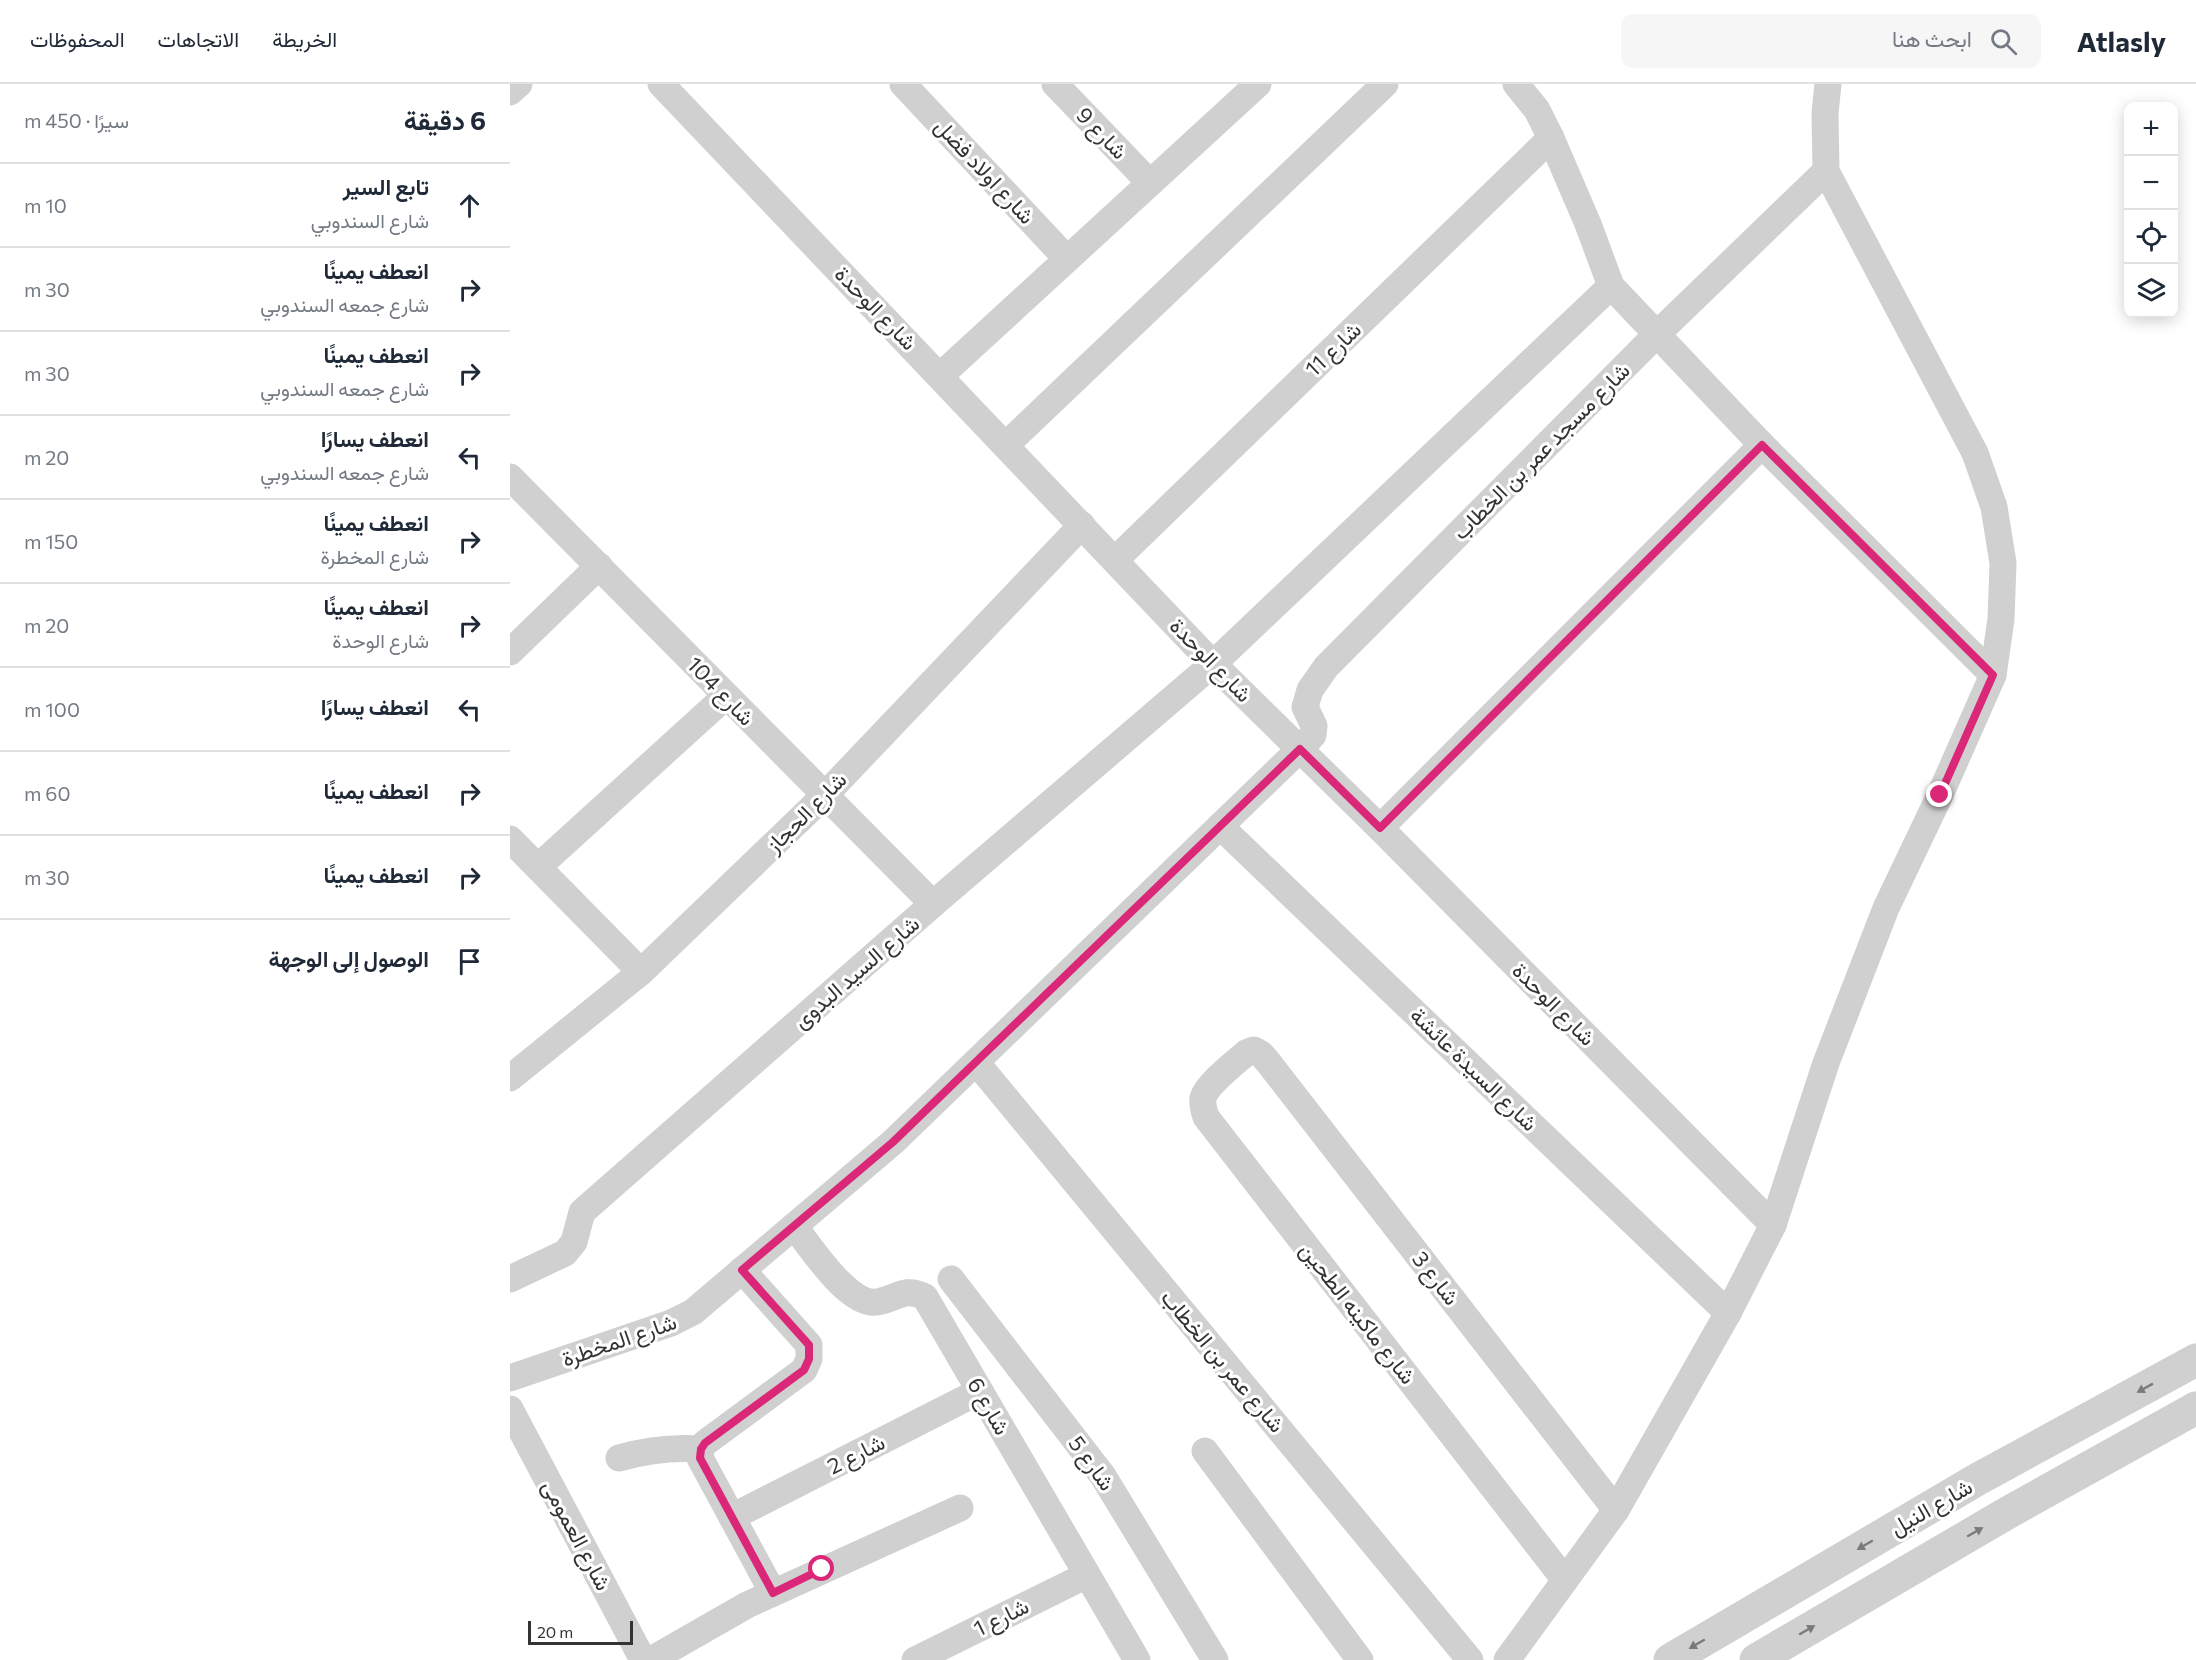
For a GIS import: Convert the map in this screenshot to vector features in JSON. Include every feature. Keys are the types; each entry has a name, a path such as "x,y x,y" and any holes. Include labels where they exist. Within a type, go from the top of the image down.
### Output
{"street":[{"path":"510,92 519,84"},
{"name":"شارع الوحدة","path":"661,84 1213,664 1380,828 1773,1225"},
{"name":"شارع اولاد فضل","path":"903,84 1067,259"},
{"name":"شارع 9","path":"1055,84 1150,183"},
{"path":"940,376 1258,84"},
{"path":"1006,445 1385,84"},
{"path":"1516,84 1537,110 1551,138 1588,224 1611,286 1762,445 1993,675"},
{"path":"1507,1660 1616,1510 1728,1313 1773,1225 1826,1063 1886,908 1940,795 1993,675 2001,619 2003,562 1994,507 1974,453 1826,171 1825,113 1828,84"},
{"name":"شارع 11","path":"1115,560 1551,138"},
{"name":"شارع مسجد عمر بن الخطاب","path":"1300,749 1313,735 1314,726 1305,707 1310,690 1326,667 1657,334 1826,171"},
{"name":"شارع السيد البدوى","path":"510,1280 565,1253 574,1242 582,1212 933,904 1213,664 1611,286"},
{"path":"1380,828 1762,445"},
{"name":"شارع 104","path":"510,477 933,904"},
{"name":"شارع الحجاز","path":"510,1078 640,972 824,796 1082,525"},
{"path":"514,639 599,566"},
{"path":"538,867 726,696"},
{"name":"شارع المخطرة","path":"510,1378 672,1323 693,1312 893,1142 1300,749"},
{"name":"شارع السيدة عائشة","path":"1220,826 1728,1313"},
{"path":"510,839 640,972"},
{"name":"شارع 3","path":"1254,1050 1268,1062 1616,1510"},
{"name":"شارع ماكينه الطحين","path":"1254,1050 1246,1053 1204,1095 1203,1105 1206,1117 1566,1580"},
{"name":"شارع عمر بن الخطاب","path":"976,1062 1470,1660"},
{"name":"شارع 6","path":"794,1226 846,1289 861,1300 875,1302 906,1292 917,1293 925,1297 1137,1660"},
{"path":"742,1270 809,1345 809,1359 804,1370 705,1443 701,1449 700,1458 773,1593"},
{"name":"شارع 5","path":"951,1279 1103,1476 1215,1660"},
{"name":"شارع النيل","path":"1670,1660 1978,1479 2196,1360"},
{"name":"شارع 2","path":"732,1517 980,1391"},
{"name":"شارع النيل","path":"1756,1660 2009,1512 2196,1408"},
{"name":"شارع العمومى","path":"510,1409 519,1450 644,1660"},
{"path":"620,1458 645,1450 701,1449"},
{"path":"1205,1452 1360,1660"},
{"path":"651,1660 773,1593 960,1508"},
{"name":"شارع 1","path":"915,1660 1087,1575"}],"route":[{"path":"822,1569 773,1593 700,1458 701,1449 705,1443 804,1370 809,1359 809,1345 742,1270 893,1142 1300,749 1380,828 1762,445 1993,675 1940,795"}]}
